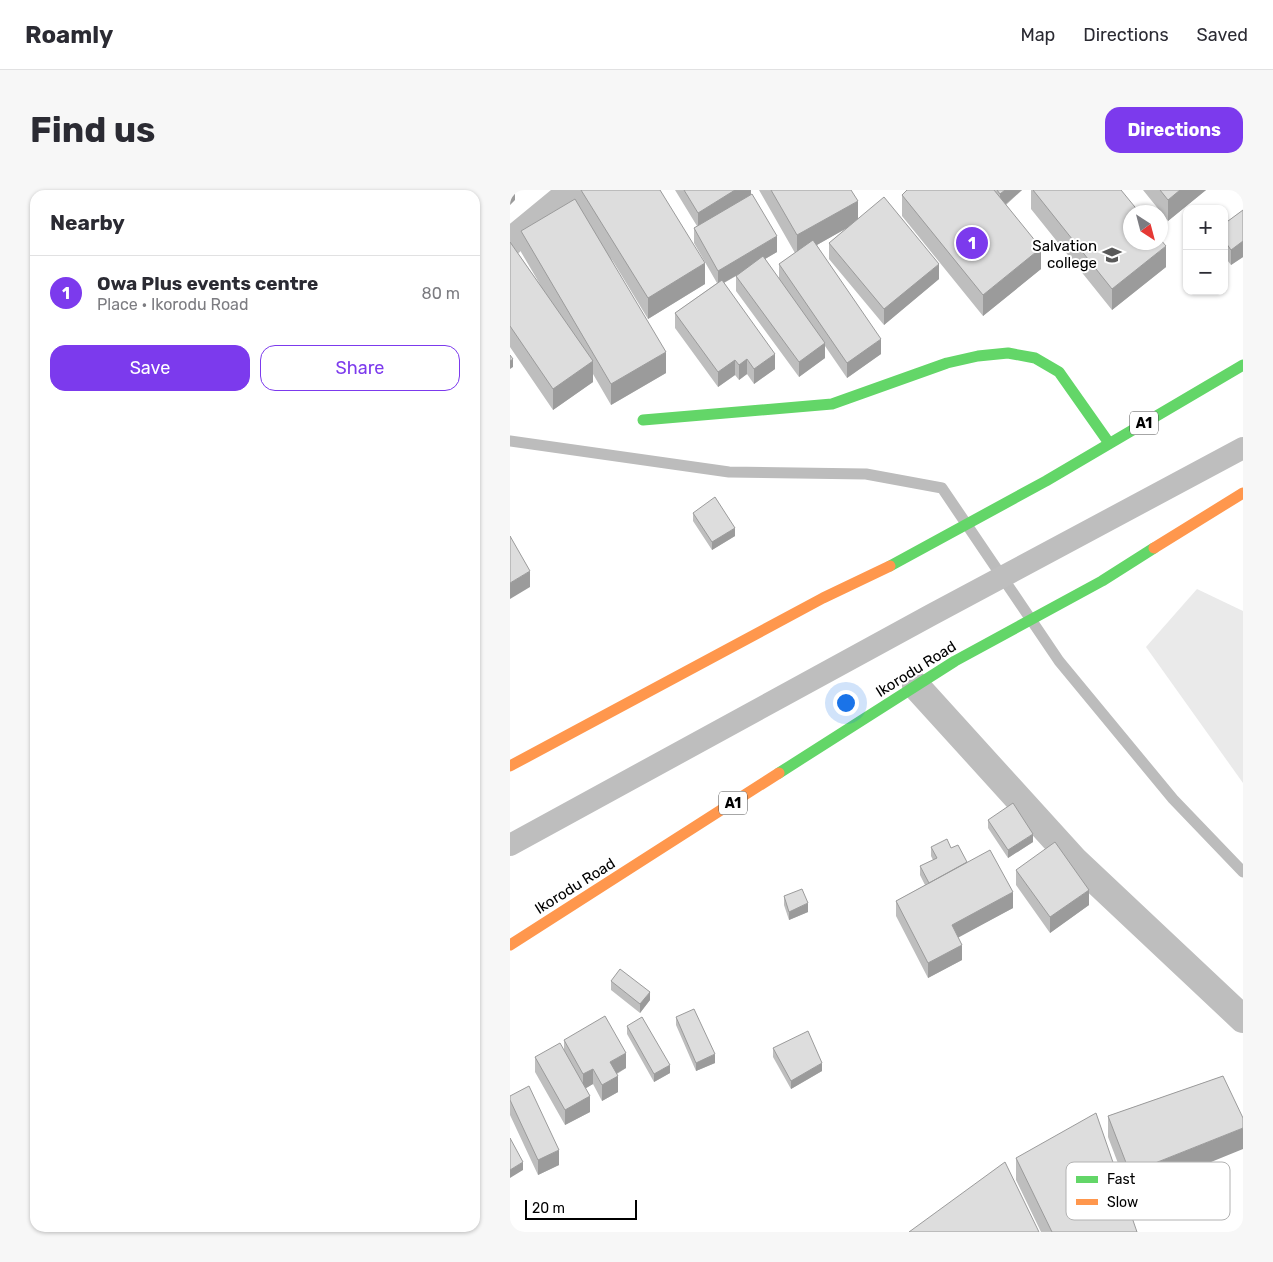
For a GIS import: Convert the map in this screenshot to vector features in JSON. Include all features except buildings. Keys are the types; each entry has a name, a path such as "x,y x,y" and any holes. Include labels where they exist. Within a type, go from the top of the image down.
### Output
{"main road":[{"path":"643,420 832,404 856,399 955,360 993,353 1028,354 1059,372 1109,443"},
{"name":"A1","path":"510,766 823,598 899,562 1046,481 1243,365"},
{"name":"Ikorodu Road","path":"510,945 955,661 1102,581 1243,493"}],"street":[{"path":"510,242 573,190"},
{"path":"916,686 1074,860 1243,1019"}],"lane":[{"path":"510,845 931,615 1243,448"}],"shaded area":[{"path":"1197,589 1243,611 1243,783 1146,647"}],"waterway":[{"path":"510,441 729,472 866,474 942,488 1059,661 1173,799 1243,872"}],"traffic: fast":[{"path":"643,420 832,404 947,363 978,356 1008,353 1035,358 1059,372 1109,443"},
{"path":"890,566 1046,481 1243,365"},
{"path":"779,773 955,661 1102,581 1154,548"}],"traffic: slow":[{"path":"1154,548 1243,493"},
{"path":"510,766 823,598 890,566"},
{"path":"510,945 779,773"}],"place":[{"name":"Owa Plus events centre","path":"972,243"},
{"name":"Salvation college","path":"1112,255"}]}
